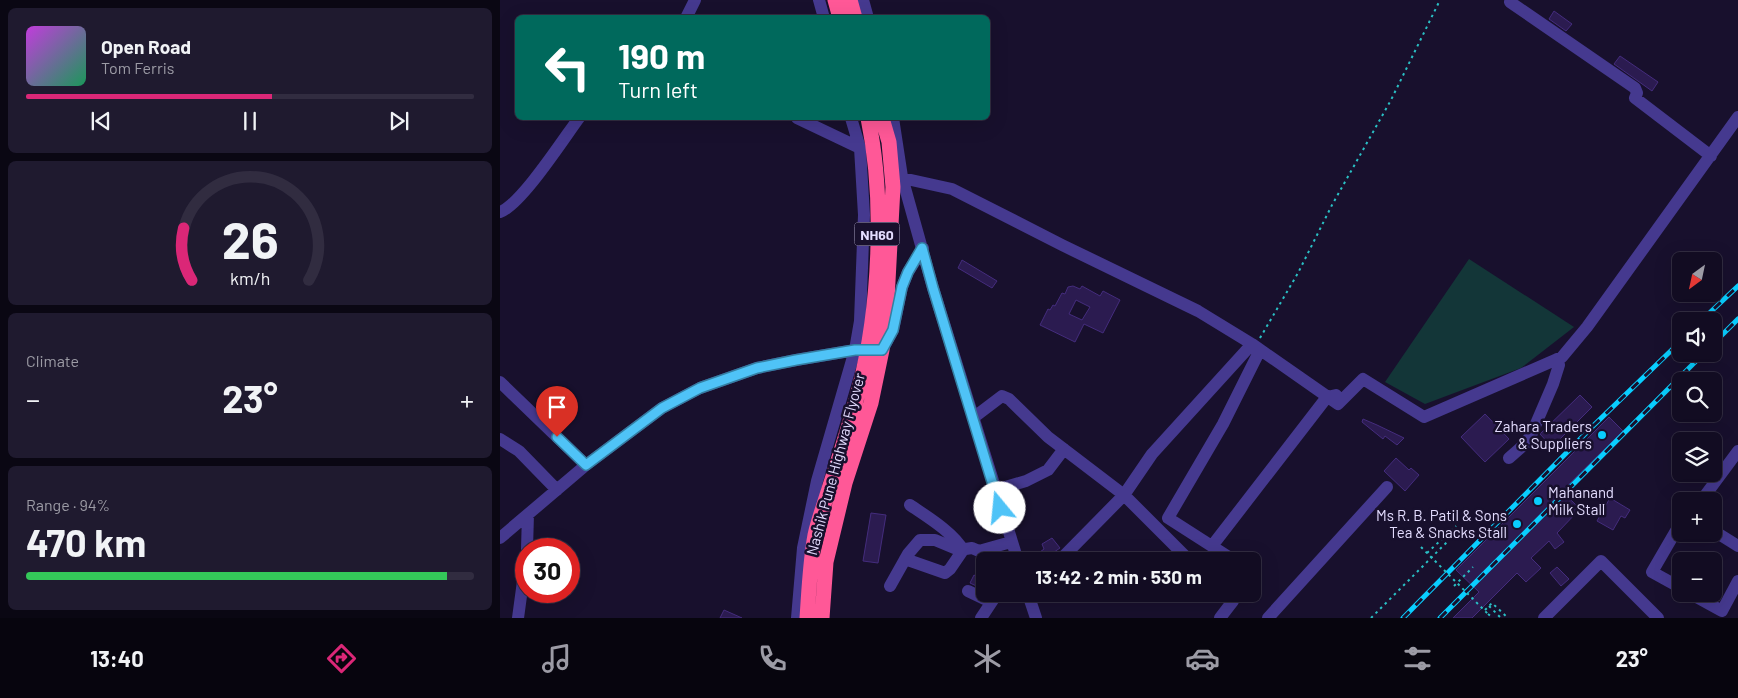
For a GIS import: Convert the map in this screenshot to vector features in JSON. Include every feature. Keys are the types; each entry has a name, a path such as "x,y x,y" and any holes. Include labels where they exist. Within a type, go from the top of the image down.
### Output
{"highway":[{"path":"835,0 839,15"},
{"path":"850,0 854,15"},
{"name":"NH60","path":"868,120 876,171 877,224 876,269 868,350"},
{"name":"NH60","path":"868,350 887,300 897,176 882,120"},
{"name":"Nashik Pune Highway Flyover","path":"807,618 809,579 816,533 859,389 868,350"},
{"name":"Nashik Pune Highway Flyover","path":"822,618 826,562 845,483 871,403 868,350"}],"street":[{"path":"688,15 695,0"},
{"path":"819,0 823,15"},
{"path":"863,0 867,15"},
{"path":"1510,2 1634,88 1637,94 1635,98 1711,156"},
{"path":"897,176 952,190 1198,311 1256,347 1338,404 1363,379 1424,417 1562,357 1587,327 1738,116"},
{"path":"500,212 507,210 520,197 578,120"},
{"path":"801,120 860,148"},
{"path":"852,120 860,148 864,215 860,321 868,350"},
{"path":"893,120 897,176 922,248 1015,552"},
{"path":"797,618 803,548 817,481 868,350 893,330 902,287 908,272 922,248"},
{"path":"1068,552 1124,495 1152,454 1256,347"},
{"path":"1221,552 1168,518 1223,424 1256,347"},
{"path":"500,538 586,465 662,408 700,388 757,368 796,360 868,350"},
{"path":"1509,458 1525,444 1532,433 1553,384 1559,365 1557,359"},
{"path":"500,382 586,465"},
{"path":"973,418 1002,396 1009,399 1048,437 1124,495 1181,552"},
{"path":"1212,546 1328,397"},
{"path":"500,439 519,451 557,490"},
{"path":"995,490 1026,481 1048,470 1064,450"},
{"path":"1708,492 1738,450"},
{"path":"1268,618 1388,487"},
{"path":"910,505 956,540 962,550"},
{"path":"527,538 528,514"},
{"path":"1722,536 1738,546"},
{"path":"1672,538 1652,572 1672,583"},
{"path":"890,586 905,559 917,542 922,540 935,540 959,550 972,548 979,551 1011,542"},
{"path":"905,559 945,573 962,550"},
{"path":"1544,618 1601,562 1658,618"},
{"path":"1706,602 1722,611 1738,581"},
{"path":"968,591 976,593"},
{"path":"981,618 991,602"},
{"path":"1031,602 1036,618"},
{"path":"1220,618 1232,602"},
{"path":"518,618 520,603"}],"path":[{"path":"1256,347 1391,100 1440,0"},
{"path":"1427,552 1456,526"},
{"path":"1371,618 1449,540"},
{"path":"1421,547 1493,618"},
{"path":"1454,586 1473,567"},
{"path":"1485,610 1492,603 1508,618"},
{"path":"1489,606 1501,618"}],"green space":[{"path":"1469,259 1574,327 1521,368 1425,404 1385,382"}],"building":[{"path":"1554,11 1572,24 1566,31 1549,19"},
{"path":"1620,56 1658,82 1652,91 1614,64"},
{"path":"962,260 997,281 992,288 958,268"},
{"path":"1073,286 1080,289 1082,286 1100,296 1103,291 1120,300 1103,333 1084,324 1075,342 1040,325 1048,309 1050,310 1053,305 1055,306 1062,293 1065,294 1068,287","holes":["1076,300 1090,307 1082,320 1069,314"]},
{"path":"1580,395 1592,407 1552,447 1540,434"},
{"path":"1485,414 1509,439 1485,462 1461,437"},
{"path":"1609,417 1623,431 1562,491 1580,509 1557,533 1564,542 1555,549 1549,541 1531,558 1541,568 1526,582 1517,573 1472,618 1453,618 1479,592 1456,570"},
{"path":"1363,419 1404,438 1397,445 1385,436 1383,439 1362,422"},
{"path":"1396,458 1409,470 1411,468 1419,475 1405,491 1384,471"},
{"path":"1610,498 1630,510 1625,518 1621,516 1613,530 1597,521"},
{"path":"871,513 886,515 878,563 863,561"},
{"path":"1052,538 1060,548 1054,552 1040,552 1044,549 1042,544"},
{"path":"1557,567 1569,579 1561,586 1550,573"},
{"path":"974,575 976,576 976,586 970,583"},
{"path":"724,610 742,618 720,618"}],"railway":[{"path":"1711,312 1738,286"},
{"path":"1722,335 1738,319"},
{"path":"1403,618 1593,426 1672,350"},
{"path":"1440,618 1695,362"}],"place":[{"name":"Zahara Traders & Suppliers","path":"1602,435"},
{"name":"Mahanand Milk Stall","path":"1538,501"},
{"name":"Ms R. B. Patil & Sons Tea & Snacks Stall","path":"1517,524"}],"route":[{"path":"557,437 586,465 662,408 700,388 757,368 855,350 882,350 893,330 902,287 908,272 922,248 1000,508"}]}
